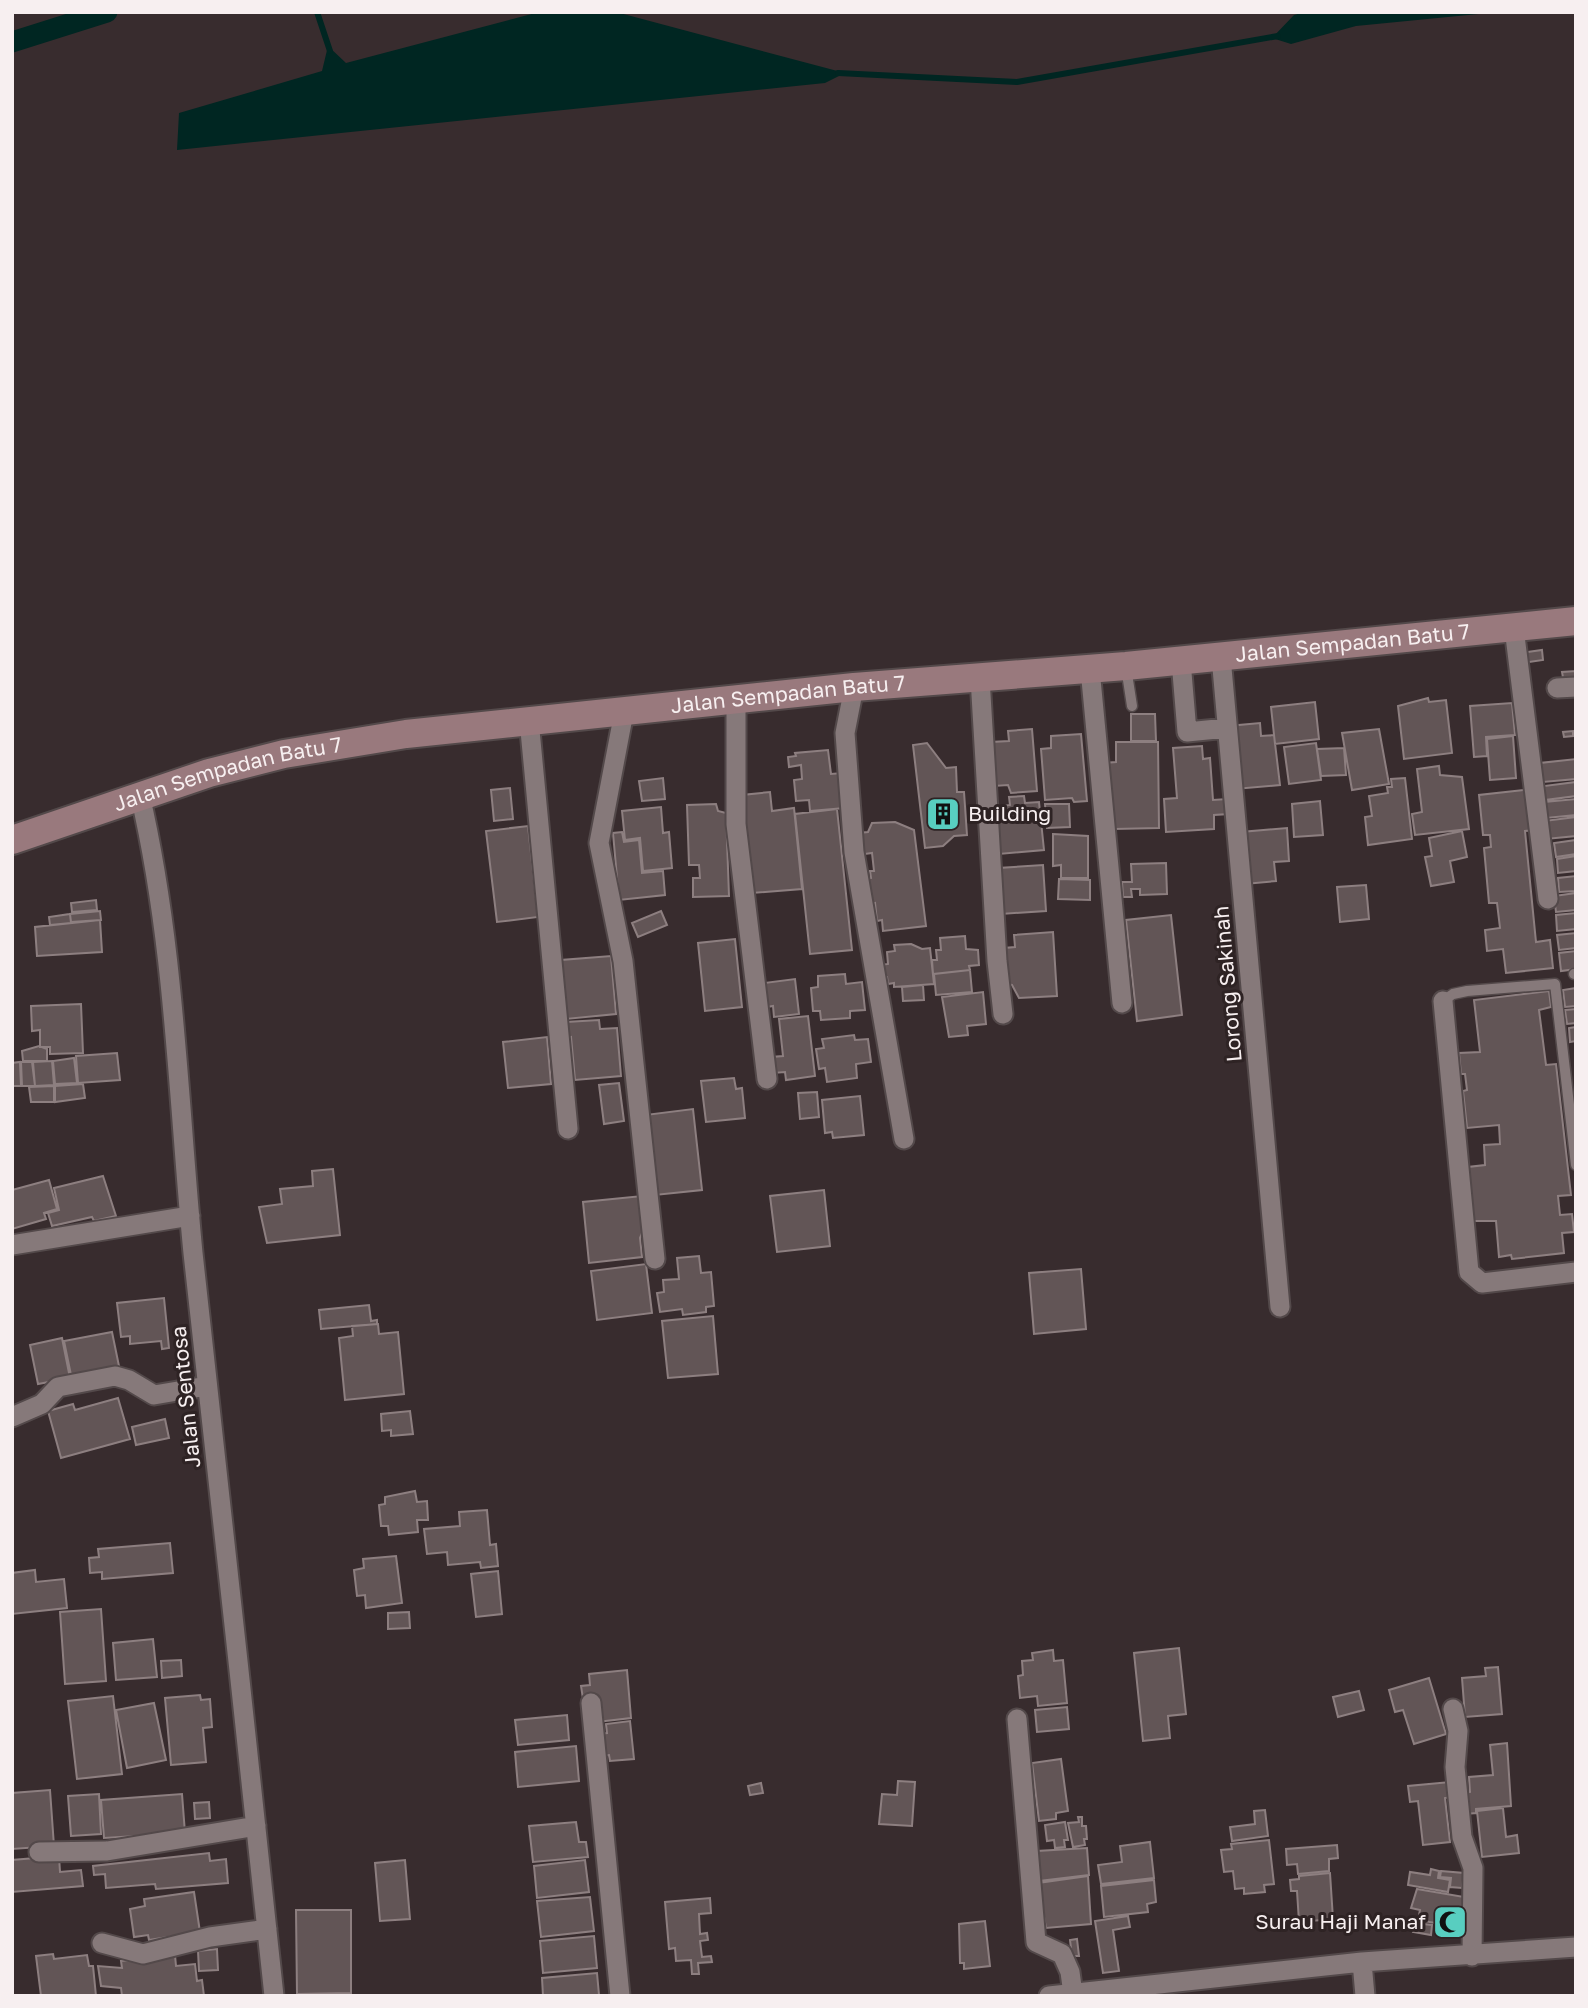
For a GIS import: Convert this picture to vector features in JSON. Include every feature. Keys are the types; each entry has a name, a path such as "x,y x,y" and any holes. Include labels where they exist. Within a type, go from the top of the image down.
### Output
{"street":[{"name":"Jalan Sempadan Batu 7","path":"12,840 140,795 285,754 406,734 736,699 1181,661 1576,621"},
{"path":"1514,628 1548,899"},
{"name":"Lorong Sakinah","path":"1221,657 1280,1307"},
{"path":"1181,661 1187,732 1227,728"},
{"path":"1090,669 1122,1003"},
{"path":"980,678 997,961 1003,1014"},
{"path":"854,688 845,733 854,852 904,1139"},
{"path":"736,699 736,824 767,1079"},
{"path":"624,712 599,843 623,961 655,1259"},
{"path":"529,720 568,1129"},
{"name":"Jalan Sentosa","path":"140,795 154,856 178,1052 190,1216 207,1386 274,1996"},
{"path":"1443,1001 1469,1272 1482,1283 1576,1272"},
{"path":"12,1245 190,1216"},
{"path":"12,1417 42,1404 58,1387 115,1376 129,1380 154,1395 207,1386"},
{"path":"591,1703 620,1996"},
{"path":"1453,1709 1458,1731 1455,1767 1462,1838 1473,1868 1472,1956"},
{"path":"1017,1718 1036,1942 1062,1954 1070,1972 1073,1994"},
{"path":"39,1852 107,1851 256,1826"},
{"path":"102,1943 143,1954 210,1937 267,1929"},
{"path":"1049,1996 1224,1988 1362,1962 1576,1947"},
{"path":"1362,1962 1365,1996"}],"lane":[{"path":"1126,666 1132,706"},
{"path":"1443,1001 1453,994 1467,991 1555,984 1576,1165"}],"water":[{"path":"539,12 616,12 845,73 825,83 177,150 179,113 322,71 328,46 346,63"},
{"path":"1305,12 1499,12 1356,26 1291,44 1272,38 1294,15"}],"building":[{"path":"1542,650 1543,660 1523,663 1521,653"},
{"path":"1576,671 1576,684 1564,683 1562,672"},
{"path":"1428,698 1429,702 1446,700 1452,753 1404,759 1398,706"},
{"path":"1315,702 1319,739 1275,744 1271,707"},
{"path":"1512,703 1515,735 1486,737 1487,756 1474,757 1470,706"},
{"path":"1131,714 1155,714 1156,741 1131,741"},
{"path":"1260,723 1261,736 1274,735 1280,785 1235,789 1228,726"},
{"name":"Building","path":"1032,729 1037,791 1011,793 1008,785 994,786 991,742 1009,741 1008,731"},
{"path":"1379,729 1389,784 1352,790 1342,733"},
{"path":"1573,731 1573,736 1564,737 1563,732"},
{"path":"1081,734 1087,801 1074,802 1072,798 1045,800 1041,749 1051,748 1051,736"},
{"path":"1513,736 1516,778 1490,780 1487,739"},
{"path":"1116,742 1158,742 1159,828 1114,829 1113,808 1104,808 1103,763 1116,762"},
{"name":"Building","path":"927,743 946,768 956,767 957,792 964,792 967,835 954,836 943,846 925,848 913,745"},
{"path":"1316,743 1321,780 1289,784 1284,747"},
{"path":"1202,746 1203,759 1210,758 1213,800 1227,799 1229,814 1214,815 1214,829 1166,832 1164,799 1177,798 1173,748"},
{"path":"1344,748 1346,775 1321,776 1317,749"},
{"path":"828,750 831,774 842,773 845,808 810,811 809,800 796,801 794,780 802,779 801,765 789,767 788,757 796,756 795,753"},
{"path":"1576,759 1576,779 1543,782 1540,763"},
{"path":"1439,766 1440,775 1462,777 1469,829 1415,835 1412,814 1422,812 1417,769"},
{"path":"663,778 665,799 642,801 639,781"},
{"path":"1405,778 1412,839 1368,845 1365,817 1372,816 1369,796 1388,793 1387,787 1392,787 1391,779"},
{"path":"1576,782 1576,796 1545,800 1544,786"},
{"path":"510,788 513,819 494,821 491,790"},
{"path":"1532,789 1536,830 1525,831 1536,942 1550,940 1553,968 1506,973 1503,949 1487,951 1485,930 1500,928 1497,903 1489,903 1484,848 1491,847 1490,835 1483,835 1479,795"},
{"path":"770,792 772,811 794,808 802,889 752,893 742,795"},
{"path":"1024,796 1025,803 1039,802 1044,850 999,854 995,807 1010,805 1009,797"},
{"path":"1576,799 1576,815 1546,818 1544,802"},
{"path":"1320,801 1323,835 1294,837 1292,804"},
{"path":"716,804 718,811 726,813 729,896 693,897 693,878 700,878 699,865 689,865 687,805"},
{"path":"1045,804 1069,804 1070,827 1047,828"},
{"path":"661,807 663,833 669,832 672,868 643,871 640,838 625,840 622,811"},
{"path":"837,809 852,950 810,954 795,814"},
{"path":"1576,817 1576,836 1546,839 1544,821"},
{"path":"895,822 914,830 926,926 883,931 882,920 877,921 875,903 868,904 865,879 871,878 870,871 874,871 872,853 865,854 860,848 858,833 868,832 872,823"},
{"path":"528,826 538,917 497,922 486,831"},
{"path":"1287,828 1289,861 1274,862 1276,881 1245,884 1241,832"},
{"path":"1462,831 1467,857 1450,861 1454,882 1431,886 1425,857 1432,856 1429,838"},
{"path":"622,832 624,842 639,840 642,873 663,871 665,895 619,900 613,833"},
{"path":"1053,834 1088,836 1088,878 1061,878 1061,865 1053,866"},
{"path":"1576,840 1576,854 1556,857 1554,843"},
{"path":"1576,856 1576,871 1558,873 1557,859"},
{"path":"1166,863 1167,894 1140,895 1140,889 1131,889 1132,897 1123,897 1122,882 1132,882 1131,864"},
{"path":"1043,865 1046,911 1001,914 998,868"},
{"path":"1576,876 1576,891 1559,892 1558,878"},
{"path":"1059,879 1090,880 1090,900 1058,899"},
{"path":"1366,885 1369,919 1340,922 1337,887"},
{"path":"1576,893 1576,910 1556,912 1554,896"},
{"path":"96,900 97,910 72,912 71,903"},
{"path":"100,911 101,920 71,922 70,914"},
{"path":"661,911 667,925 638,937 632,923"},
{"path":"1576,913 1576,929 1557,931 1556,915"},
{"path":"70,914 71,923 50,925 49,917"},
{"path":"1171,915 1182,1015 1137,1021 1126,920"},
{"path":"100,920 102,952 37,956 35,927"},
{"path":"1053,932 1057,996 1019,998 1012,985 1006,984 1004,948 1015,947 1014,935"},
{"path":"1576,933 1576,948 1559,950 1557,935"},
{"path":"965,936 966,949 978,950 979,965 969,966 970,970 933,974 932,960 937,960 936,950 941,950 940,938"},
{"path":"735,939 742,1007 705,1011 698,943"},
{"path":"911,944 922,949 930,948 934,984 894,987 894,983 888,984 887,977 881,977 880,965 888,964 887,952 895,951 894,945"},
{"path":"1576,951 1576,969 1561,971 1559,953"},
{"path":"611,956 616,1014 566,1019 561,960"},
{"path":"970,970 972,992 936,995 934,974"},
{"path":"845,974 846,984 862,982 865,1010 850,1011 850,1018 821,1020 820,1011 813,1011 811,988 818,987 818,976"},
{"path":"795,979 799,1014 774,1017 773,1006 767,1007 764,983"},
{"path":"923,985 924,1000 903,1001 902,987"},
{"path":"1576,988 1576,1006 1565,1007 1563,990"},
{"path":"1549,991 1551,1007 1539,1010 1546,1065 1556,1064 1571,1195 1558,1196 1560,1215 1572,1214 1574,1232 1562,1233 1564,1253 1512,1259 1511,1255 1499,1257 1496,1221 1472,1221 1468,1167 1485,1165 1484,1145 1500,1144 1499,1125 1467,1128 1463,1091 1467,1090 1465,1074 1461,1074 1459,1053 1480,1052 1474,1000"},
{"path":"983,992 986,1024 967,1026 968,1035 949,1037 942,997"},
{"path":"81,1004 83,1053 50,1054 50,1047 40,1047 40,1030 32,1031 31,1006"},
{"path":"1576,1009 1576,1023 1567,1024 1565,1010"},
{"path":"808,1016 815,1076 786,1080 785,1072 773,1073 771,1057 783,1056 779,1019"},
{"path":"599,1020 600,1029 617,1028 621,1076 575,1080 571,1037 567,1038 566,1022"},
{"path":"1576,1027 1576,1041 1570,1042 1569,1028"},
{"path":"854,1035 855,1040 868,1039 871,1062 856,1064 857,1078 827,1082 825,1068 819,1069 816,1049 824,1048 822,1039"},
{"path":"547,1037 551,1084 508,1088 503,1042"},
{"path":"39,1046 47,1049 47,1061 23,1061 22,1051"},
{"path":"117,1053 120,1080 78,1083 76,1056"},
{"path":"74,1058 77,1083 55,1084 53,1061"},
{"path":"52,1061 54,1085 35,1086 33,1062"},
{"path":"20,1062 21,1086 12,1086 12,1063"},
{"path":"21,1062 32,1062 35,1086 22,1086"},
{"path":"734,1078 736,1089 742,1088 745,1118 706,1122 701,1081"},
{"path":"619,1083 624,1121 604,1124 599,1085"},
{"path":"83,1084 85,1098 55,1102 55,1086"},
{"path":"54,1086 54,1102 31,1102 29,1087"},
{"path":"817,1092 819,1117 800,1119 798,1093"},
{"path":"860,1096 864,1135 833,1138 832,1132 825,1133 822,1100"},
{"path":"693,1109 702,1190 655,1195 645,1115"},
{"path":"333,1169 340,1235 267,1243 259,1207 282,1204 280,1189 313,1186 312,1171"},
{"path":"103,1176 116,1216 94,1221 92,1217 52,1226 48,1213 59,1210 54,1188"},
{"path":"49,1180 57,1209 44,1213 46,1219 12,1229 12,1190"},
{"path":"824,1190 830,1246 777,1252 770,1196"},
{"path":"642,1196 645,1226 640,1238 642,1257 589,1263 583,1202"},
{"path":"699,1256 701,1273 711,1272 714,1306 706,1307 706,1312 683,1315 682,1309 660,1312 657,1293 664,1292 663,1280 679,1279 677,1258"},
{"path":"646,1264 652,1313 597,1320 591,1271"},
{"path":"1081,1269 1086,1329 1034,1334 1029,1273"},
{"path":"164,1298 169,1348 162,1349 161,1341 130,1344 130,1336 121,1337 117,1303"},
{"path":"369,1305 371,1321 377,1320 377,1324 321,1329 319,1310"},
{"path":"713,1316 718,1374 668,1378 662,1321"},
{"path":"378,1324 379,1334 398,1332 404,1394 345,1400 339,1338 353,1336 352,1326"},
{"path":"112,1332 120,1371 72,1380 64,1341"},
{"path":"62,1338 70,1378 38,1384 30,1345"},
{"path":"118,1398 130,1439 61,1458 48,1411 73,1404 75,1410"},
{"path":"410,1411 413,1434 391,1436 391,1430 382,1431 381,1414"},
{"path":"165,1419 169,1438 136,1445 132,1427"},
{"path":"415,1491 417,1502 427,1501 428,1520 417,1520 418,1532 389,1535 388,1526 381,1526 379,1505 385,1504 385,1497"},
{"path":"487,1510 490,1545 496,1544 498,1566 481,1568 480,1562 448,1565 447,1552 427,1554 424,1529 460,1526 459,1512"},
{"path":"170,1543 173,1573 102,1579 102,1572 90,1573 89,1558 99,1557 98,1549"},
{"path":"396,1556 402,1603 366,1608 365,1595 357,1596 354,1570 364,1568 363,1559"},
{"path":"35,1570 36,1582 64,1579 67,1608 12,1614 12,1573"},
{"path":"498,1571 502,1614 476,1617 471,1574"},
{"path":"101,1609 106,1681 65,1684 60,1612"},
{"path":"409,1612 410,1628 388,1629 388,1613"},
{"path":"153,1639 157,1677 116,1680 113,1643"},
{"path":"1179,1648 1186,1714 1168,1716 1170,1738 1143,1741 1134,1653"},
{"path":"1053,1650 1054,1661 1063,1660 1067,1703 1038,1706 1037,1696 1020,1698 1018,1676 1023,1675 1022,1661 1033,1660 1032,1653"},
{"path":"181,1660 182,1676 162,1678 161,1661"},
{"path":"1498,1667 1502,1714 1465,1717 1462,1678 1486,1676 1485,1668"},
{"path":"627,1670 631,1718 597,1722 583,1699 581,1686 590,1685 589,1674"},
{"path":"1429,1678 1446,1734 1414,1744 1403,1710 1395,1712 1389,1690"},
{"path":"1359,1691 1364,1710 1338,1717 1333,1697"},
{"path":"200,1695 201,1700 210,1699 212,1727 203,1728 206,1762 171,1765 165,1698"},
{"path":"113,1696 122,1774 77,1779 68,1701"},
{"path":"154,1703 166,1760 127,1768 116,1710"},
{"path":"1067,1707 1069,1729 1037,1732 1035,1710"},
{"path":"567,1715 569,1740 518,1745 515,1720"},
{"path":"630,1721 634,1759 610,1761 609,1755 599,1756 597,1734 607,1733 606,1724"},
{"path":"1507,1743 1511,1806 1476,1809 1476,1813 1466,1814 1464,1793 1470,1792 1469,1777 1493,1775 1490,1745"},
{"path":"576,1746 579,1781 518,1787 515,1752"},
{"path":"1061,1759 1068,1811 1056,1813 1056,1819 1039,1821 1032,1763"},
{"path":"898,1781 915,1782 912,1826 879,1824 882,1794 897,1795"},
{"path":"1450,1782 1452,1797 1445,1798 1450,1842 1423,1845 1418,1801 1410,1802 1408,1786"},
{"path":"761,1783 763,1793 750,1795 748,1786"},
{"path":"50,1790 54,1846 12,1849 12,1793"},
{"path":"99,1794 101,1834 71,1836 68,1796"},
{"path":"182,1794 185,1833 104,1838 101,1800"},
{"path":"209,1802 210,1818 195,1819 194,1803"},
{"path":"1503,1808 1506,1837 1517,1835 1519,1853 1482,1857 1477,1811"},
{"path":"1265,1810 1268,1836 1232,1841 1230,1827 1255,1824 1254,1811"},
{"path":"1078,1817 1082,1817 1082,1826 1086,1826 1087,1839 1084,1839 1085,1845 1073,1847 1068,1823 1079,1822"},
{"path":"576,1822 579,1842 586,1842 588,1857 533,1862 529,1826"},
{"path":"1065,1822 1068,1840 1064,1840 1065,1847 1055,1848 1054,1840 1047,1841 1045,1825"},
{"path":"1269,1840 1274,1884 1264,1885 1265,1892 1244,1894 1244,1888 1235,1889 1233,1871 1224,1872 1221,1850 1232,1849 1231,1844"},
{"path":"1150,1842 1154,1878 1101,1884 1098,1865 1122,1862 1120,1846"},
{"path":"1337,1845 1338,1858 1329,1859 1329,1871 1298,1874 1297,1864 1287,1865 1286,1849"},
{"path":"1087,1848 1089,1875 1039,1881 1037,1851"},
{"path":"209,1853 210,1861 226,1859 228,1883 156,1889 155,1884 106,1888 105,1874 94,1875 93,1866"},
{"path":"59,1856 60,1872 81,1870 83,1886 12,1892 12,1860"},
{"path":"405,1860 410,1919 380,1921 375,1863"},
{"path":"585,1860 589,1892 537,1898 534,1866"},
{"path":"1431,1869 1439,1871 1438,1878 1450,1880 1448,1892 1408,1885 1410,1872 1430,1875"},
{"path":"1441,1871 1464,1873 1462,1888 1450,1887 1451,1878 1440,1877"},
{"path":"1330,1873 1333,1919 1299,1922 1297,1891 1291,1891 1290,1880 1299,1879 1299,1876"},
{"path":"1088,1876 1091,1924 1046,1928 1038,1883"},
{"path":"1154,1880 1156,1902 1147,1904 1148,1912 1104,1917 1101,1886"},
{"path":"1417,1889 1470,1898 1464,1928 1418,1920 1420,1910 1411,1908"},
{"path":"194,1892 200,1932 149,1940 148,1935 134,1937 130,1909 145,1906 144,1899"},
{"path":"590,1897 594,1931 541,1937 537,1901"},
{"path":"710,1898 711,1913 699,1914 700,1934 707,1933 708,1940 700,1941 702,1957 711,1956 712,1962 698,1963 699,1974 692,1974 691,1960 676,1961 675,1948 669,1949 665,1902"},
{"path":"296,1910 351,1910 351,1993 297,1994"},
{"path":"1128,1916 1130,1927 1113,1930 1119,1971 1103,1973 1095,1921"},
{"path":"985,1921 990,1966 964,1969 964,1963 960,1963 959,1924"},
{"path":"1414,1923 1432,1925 1431,1935 1413,1932"},
{"path":"594,1936 597,1968 543,1973 540,1941"},
{"path":"1077,1939 1079,1956 1072,1956 1070,1940"},
{"path":"217,1949 218,1970 199,1971 198,1951"},
{"path":"53,1954 54,1959 87,1955 89,1966 93,1966 96,1996 41,1996 36,1956"},
{"path":"175,1955 176,1966 195,1964 197,1981 202,1980 204,1996 122,1996 121,1988 101,1986 98,1966 122,1968 121,1961"},
{"path":"597,1973 599,1995 543,1996 542,1978"}],"waterway":[{"path":"12,42 107,12"},
{"path":"317,12 330,51"},
{"path":"838,73 1017,82 1278,36"}],"place":[{"name":"Building","path":"943,814"},
{"name":"Surau Haji Manaf","path":"1450,1922"}]}
